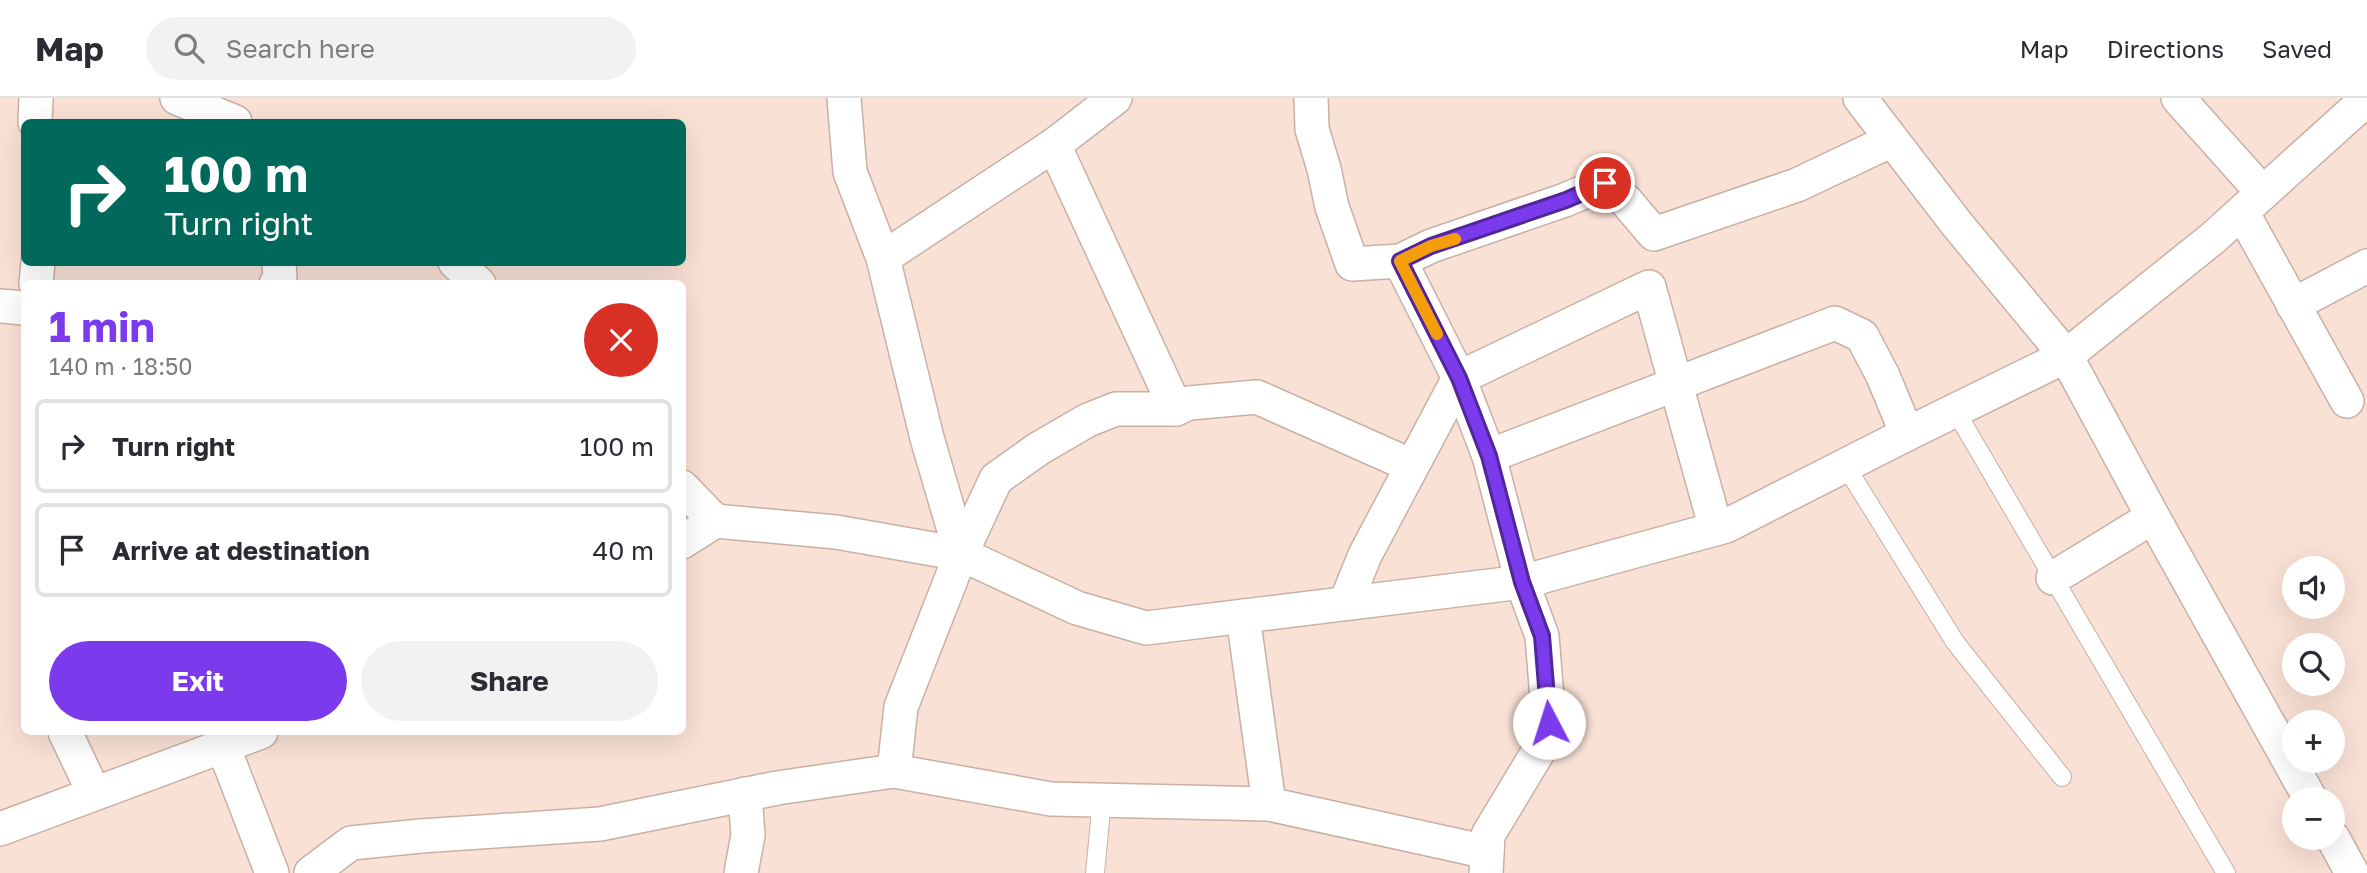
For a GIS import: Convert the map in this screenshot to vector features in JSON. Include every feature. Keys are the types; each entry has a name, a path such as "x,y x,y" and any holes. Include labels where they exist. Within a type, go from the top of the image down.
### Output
{"street":[{"path":"35,119 36,98"},
{"path":"177,98 228,119"},
{"path":"844,98 850,172 883,258 927,438 961,554"},
{"path":"883,258 1054,145 1115,98"},
{"path":"1311,98 1312,129 1332,207 1352,264 1400,261 1431,246 1566,200 1605,183 1626,201 1654,234 1797,185 1892,140"},
{"path":"1860,98 1956,223 2066,356 2304,787"},
{"path":"2178,98 2253,202 2293,305 2347,401"},
{"path":"686,539 715,521 836,532 961,554 1077,608 1146,628 1522,582 1726,526 1907,433 2066,356 2213,238 2367,99"},
{"path":"1054,145 1176,408"},
{"path":"320,870 351,843 421,835 600,824 745,794 894,771 1051,799 1269,804 1487,862 1488,835 1538,752 1549,723 1542,636 1522,582 1489,456 1459,378 1400,261"},
{"path":"460,266 475,280"},
{"path":"2293,305 2367,266"},
{"path":"1346,602 1365,555 1459,378 1649,287 1716,529"},
{"path":"0,306 21,308"},
{"path":"1489,456 1835,323 1862,336 1883,376 1907,433"},
{"path":"894,771 901,707 961,554 996,479 1038,449 1088,420 1116,409 1176,408 1189,403 1257,397 1412,466"},
{"path":"686,491 715,521"},
{"path":"2053,578 2153,517"},
{"path":"1243,616 1269,804"},
{"path":"66,735 94,793"},
{"path":"0,829 246,736 272,873"},
{"path":"741,873 748,835 745,794"},
{"path":"2340,850 2352,873"}],"lane":[{"path":"1955,410 2226,873"},
{"path":"1844,466 1955,642 2062,777"},
{"path":"1094,873 1102,800"}],"slow traffic":[{"path":"1437,334 1400,261 1431,246 1455,239"}],"route":[{"path":"1549,723 1542,636 1522,582 1489,456 1459,378 1400,261 1431,246 1566,200 1605,183"}]}
